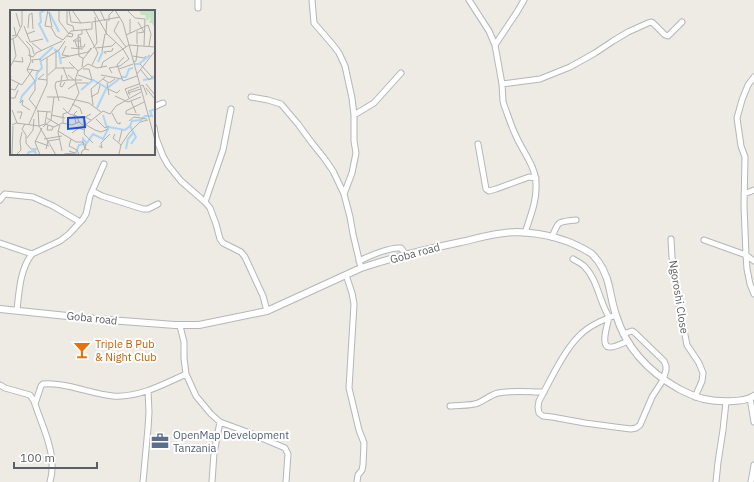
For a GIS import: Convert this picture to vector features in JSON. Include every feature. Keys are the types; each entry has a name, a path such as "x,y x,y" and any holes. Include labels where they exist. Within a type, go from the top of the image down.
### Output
{"street":[{"path":"198,0 198,8"},
{"path":"312,0 314,23 339,53 345,66 352,98 356,153 352,172 344,194"},
{"path":"469,0 489,30 495,45 504,105 516,136 536,178 534,201 525,233"},
{"path":"495,45 524,0"},
{"path":"502,84 540,79 570,67 628,32 648,22 653,23 668,36 682,22"},
{"path":"354,115 374,102 401,73"},
{"path":"754,77 748,85 737,118 741,146 745,157 744,194 747,269 754,294"},
{"path":"251,97 281,104 333,171 344,194 359,261 362,268"},
{"path":"155,106 163,103"},
{"path":"205,202 223,150 231,109"},
{"path":"155,132 163,156 168,165 180,181 210,208 220,239 223,243 241,252 245,257 263,296 267,311"},
{"path":"478,144 486,189 490,191 529,177 536,178"},
{"path":"17,310 22,277 29,257 32,254 60,242 80,222 86,214 90,196 104,164"},
{"path":"744,194 754,190"},
{"path":"92,191 102,196 143,209 148,209 158,204"},
{"path":"0,200 5,194 33,197 53,206 80,222"},
{"path":"552,237 558,224 576,220"},
{"name":"Goba road","path":"0,309 180,326 199,325 267,311 375,263 426,249 481,237 515,232 525,233 552,237 574,244 594,255 603,268 606,276 613,316 633,350 663,380 695,397 709,401 726,402 752,397"},
{"name":"Ngoroshi Close","path":"671,239 677,299 687,345 703,373 702,381 695,397"},
{"path":"704,240 746,255 754,261"},
{"path":"0,243 32,254"},
{"path":"359,261 397,248 401,248 406,255"},
{"path":"573,259 584,266 592,277 600,293 605,311 613,316"},
{"path":"346,275 354,304 349,388 359,430 364,443 362,470 358,475 356,482"},
{"path":"613,316 604,339 605,345 611,348 628,341"},
{"path":"613,316 588,328 579,335 539,401 539,413 541,415 586,423 631,429 640,425 652,397 663,380 666,366 664,361 634,332 632,331 623,334"},
{"path":"180,326 184,342 186,374 196,396 220,422 284,448 288,454 286,482"},
{"path":"35,404 43,384 58,385 114,396 124,396 148,391 186,374"},
{"path":"0,385 5,388 30,395 34,401 52,455 52,473 50,482"},
{"path":"143,482 149,412 148,391"},
{"path":"450,406 464,404 471,405 496,394 544,392"},
{"path":"752,397 754,422"},
{"path":"716,482 726,402"},
{"path":"212,482 214,453 220,422"},
{"path":"751,482 754,465"}],"place":[{"name":"Triple B Pub & Night Club","path":"82,350"},
{"name":"OpenMap Development Tanzania","path":"160,441"}]}
